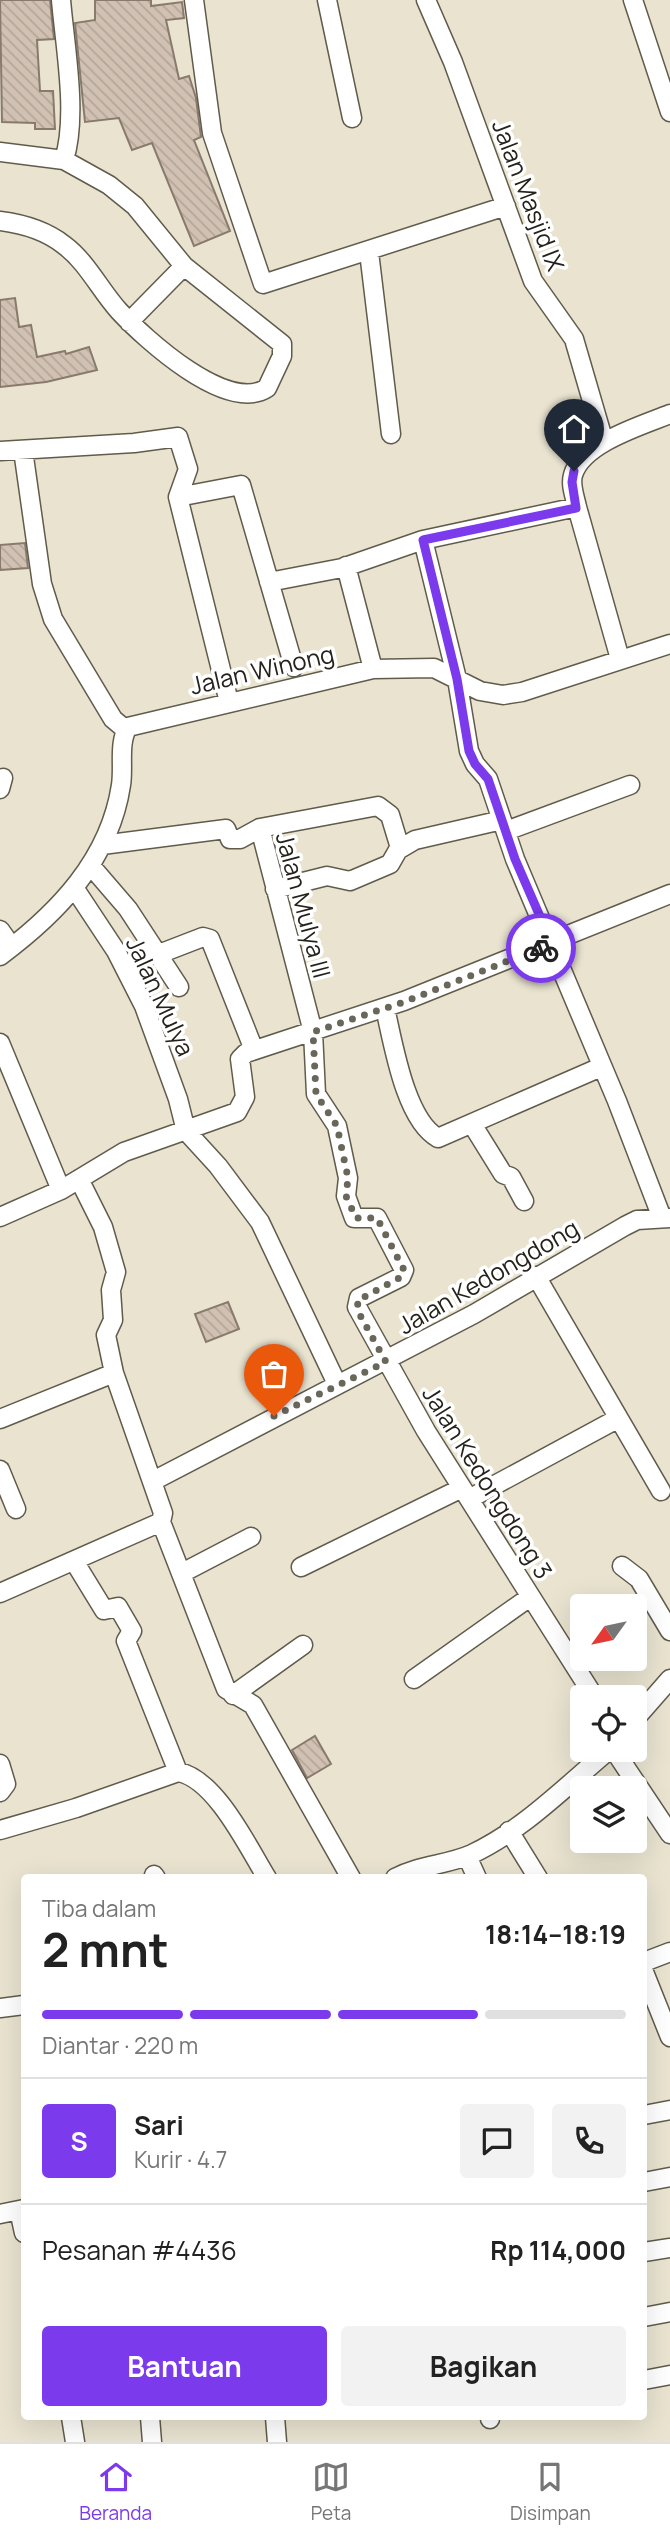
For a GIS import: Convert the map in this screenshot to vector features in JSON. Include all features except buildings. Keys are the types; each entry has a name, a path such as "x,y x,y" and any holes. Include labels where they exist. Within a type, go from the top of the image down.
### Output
{"street":[{"path":"61,0 69,117 64,160"},
{"path":"194,0 212,133 263,284 506,206"},
{"path":"327,0 352,118"},
{"name":"Jalan Masjid IX","path":"426,0 453,62 533,281 574,339 604,442"},
{"path":"633,0 670,112"},
{"path":"0,152 64,160 90,173 127,199 184,266 282,344 282,356 267,388 249,394 209,382 182,367 130,322 66,246 35,228 0,221"},
{"path":"369,252 391,434"},
{"path":"130,322 184,266"},
{"path":"621,659 576,508 572,482 574,471 604,442 670,414"},
{"path":"0,452 134,443 175,436 182,441 188,469 178,497 229,702"},
{"path":"0,930 6,951 75,888 91,866 103,845 114,816 122,784 126,730 113,719 52,619 42,584 23,450"},
{"path":"178,497 241,485 294,667"},
{"path":"269,582 346,566 423,540 576,508"},
{"path":"423,540 457,679 469,751 475,764 488,779 504,826 601,1068 666,1218"},
{"path":"346,566 373,668"},
{"name":"Jalan Winong","path":"126,730 132,725 373,668 434,668 480,691 503,695 523,692 670,644"},
{"path":"275,889 327,876 350,881 390,864 400,848 429,835 504,826 630,785"},
{"path":"260,828 378,806 390,815 400,848"},
{"name":"Jalan Mulya III","path":"103,845 226,829 230,839 240,839 260,828 313,1032 316,1094 337,1126 348,1178 347,1200 356,1218 377,1218 404,1270 401,1277 357,1301 360,1315 386,1362"},
{"path":"91,866 128,909 179,988"},
{"name":"Jalan Mulya","path":"75,888 116,951 144,1006 174,1087 186,1131"},
{"path":"0,1217 61,1190 124,1152 237,1112 242,1106 246,1084 240,1059 254,1050 385,1008 552,944 670,894"},
{"path":"159,954 203,937 210,939 254,1050"},
{"path":"385,1008 397,1063 423,1123 438,1138 601,1068"},
{"path":"0,1042 61,1190"},
{"path":"472,1124 503,1174 511,1177 524,1201"},
{"path":"186,1131 218,1166 260,1222 337,1384"},
{"path":"79,1179 101,1220 116,1272 111,1290 113,1320 106,1335 114,1373 163,1513 161,1522 226,1689 253,1705 349,1874"},
{"name":"Jalan Kedongdong","path":"153,1481 337,1384 386,1362 625,1226 637,1220 666,1218"},
{"path":"536,1276 661,1491"},
{"name":"Jalan Kedongdong 3","path":"386,1362 587,1685"},
{"path":"0,1419 114,1373"},
{"path":"301,1567 465,1493 617,1419"},
{"path":"0,1470 16,1509"},
{"path":"0,1593 161,1522"},
{"path":"182,1573 251,1537"},
{"path":"74,1561 103,1608 122,1610 132,1631 127,1642 178,1772"},
{"path":"622,1566 639,1579 670,1631"},
{"path":"414,1679 530,1597"},
{"path":"233,1695 303,1645"},
{"path":"647,1705 670,1679"},
{"path":"408,1874 467,1856 509,1831 552,1799 594,1762"},
{"path":"622,1762 668,1827"},
{"path":"0,1764 6,1784 0,1792"},
{"path":"0,1830 76,1808 178,1772 190,1774 212,1794 264,1874"},
{"path":"509,1831 536,1874"},
{"path":"467,1856 475,1874"},
{"path":"647,1961 670,1952"},
{"path":"647,1980 670,2037"},
{"path":"0,2008 21,2011"},
{"path":"647,2114 670,2110"},
{"path":"647,2181 670,2177"},
{"path":"0,2214 21,2210"},
{"path":"647,2252 670,2248"},
{"path":"647,2316 670,2312"},
{"path":"647,2379 670,2375"},
{"path":"71,2420 75,2442"},
{"path":"150,2420 152,2442"},
{"path":"275,2420 277,2442"}],"way so far":[{"path":"274,1416 386,1362 360,1315 357,1301 403,1276 404,1270 377,1218 356,1218 347,1200 348,1178 337,1126 316,1094 313,1032 404,1002 541,948"}],"route":[{"path":"541,948 552,944 515,859 488,779 475,764 469,751 457,679 423,540 576,508 572,482 574,471"}]}
